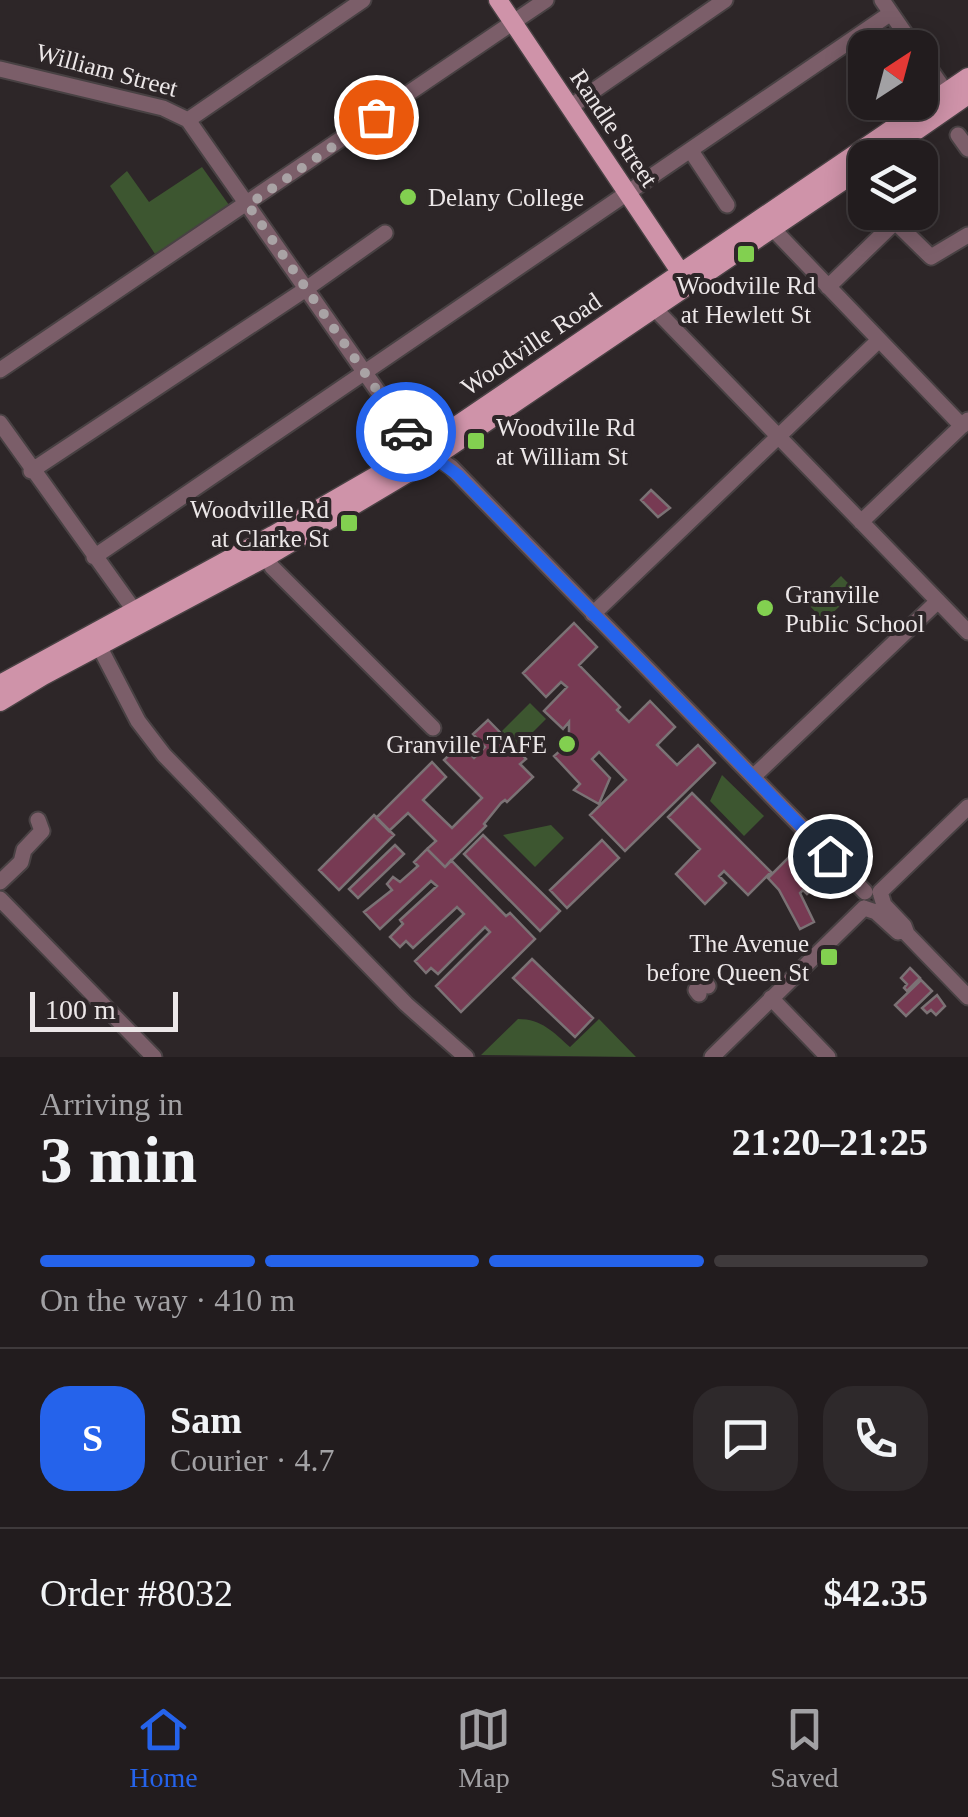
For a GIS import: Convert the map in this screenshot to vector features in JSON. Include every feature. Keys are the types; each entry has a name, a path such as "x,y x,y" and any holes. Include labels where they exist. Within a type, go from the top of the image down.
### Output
{"main road":[{"name":"Randle Street","path":"498,0 685,278"},
{"name":"Woodville Road","path":"0,684 428,453 685,278 968,77"},
{"path":"903,140 968,95"},
{"name":"Woodville Road","path":"0,702 267,557 654,308 685,278 773,228 848,177"}],"street":[{"path":"188,120 363,0"},
{"path":"0,370 180,244 248,205 546,0"},
{"path":"570,107 725,0"},
{"path":"94,557 690,150 887,7 903,30"},
{"name":"William Street","path":"0,69 163,108 188,120 414,443 451,468 754,777 898,932 907,934 968,997"},
{"path":"938,81 946,92"},
{"path":"690,150 728,205"},
{"path":"773,228 879,340 965,423 861,522"},
{"path":"828,287 878,230"},
{"path":"902,230 925,254 936,256 968,235"},
{"path":"31,470 386,233"},
{"path":"654,308 968,632"},
{"path":"594,614 879,340"},
{"path":"0,424 134,610"},
{"path":"267,557 272,567 433,728"},
{"path":"754,777 938,601"},
{"path":"99,646 138,720 164,754 393,991 466,1057"},
{"path":"712,1057 968,808"},
{"path":"0,882 22,862 24,850 42,832 38,820"},
{"path":"0,899 154,1057"},
{"path":"772,998 828,1057"}],"green space":[{"path":"202,167 229,205 155,254 110,186 127,171 149,202"},
{"path":"841,576 856,591 824,621 810,606"},
{"path":"530,703 546,719 518,747 502,731"},
{"path":"722,775 764,816 744,836 710,801"},
{"path":"551,825 564,838 535,867 503,835"},
{"path":"518,1019 541,1024 570,1047 599,1019 636,1057 481,1055"}],"building":[{"path":"651,490 670,508 658,517 641,500"},
{"path":"574,623 597,647 579,665 620,707 617,710 629,722 650,701 675,727 657,745 677,765 698,745 715,763 625,851 590,815 626,780 599,752 592,759 610,778 599,804 574,790 580,784 554,756 569,743 569,722 563,729 544,711 567,687 561,682 546,697 523,673"},
{"path":"488,720 526,759 520,764 533,777 507,802 501,803 486,826 445,867 427,849 436,841 408,813 389,831 376,818 432,762 446,777 423,800 452,828 482,798 444,760 460,744 474,758 485,747 473,734"},
{"path":"692,793 771,872 748,895 724,871 719,876 726,883 705,904 676,874 700,849 668,817"},
{"path":"374,815 394,835 339,890 319,870"},
{"path":"483,835 560,911 540,931 464,854"},
{"path":"602,840 619,858 567,908 550,890"},
{"path":"395,845 404,854 358,898 349,889"},
{"path":"427,849 445,867 451,860 506,916 510,913 535,939 461,1012 436,986 490,932 485,927 438,974 431,968 426,973 415,961 464,914 457,907 413,948 406,941 400,947 390,937 403,924 400,920 437,886 431,881 380,929 364,912 392,890 387,884 393,877 400,882 418,866 414,862"},
{"path":"792,854 819,883 807,894 803,890 800,893 814,922 800,929 768,878"},
{"path":"532,959 593,1018 575,1037 513,978"},
{"path":"910,968 920,978 907,991 901,978"},
{"path":"921,980 932,991 906,1016 895,1005"},
{"path":"937,995 945,1006 936,1015 931,1010 927,1013 922,1008"}],"way so far":[{"path":"376,117 248,205 406,432"}],"place":[{"name":"Delany College","path":"408,197"},
{"name":"Woodville Rd at Hewlett St","path":"746,254"},
{"name":"Woodville Rd at William St","path":"476,441"},
{"name":"Woodville Rd at Clarke St","path":"349,523"},
{"name":"Granville Public School","path":"765,608"},
{"name":"Granville TAFE","path":"567,744"},
{"name":"The Avenue before Queen St","path":"829,957"}],"route":[{"path":"406,432 414,443 448,465 830,856"}]}
